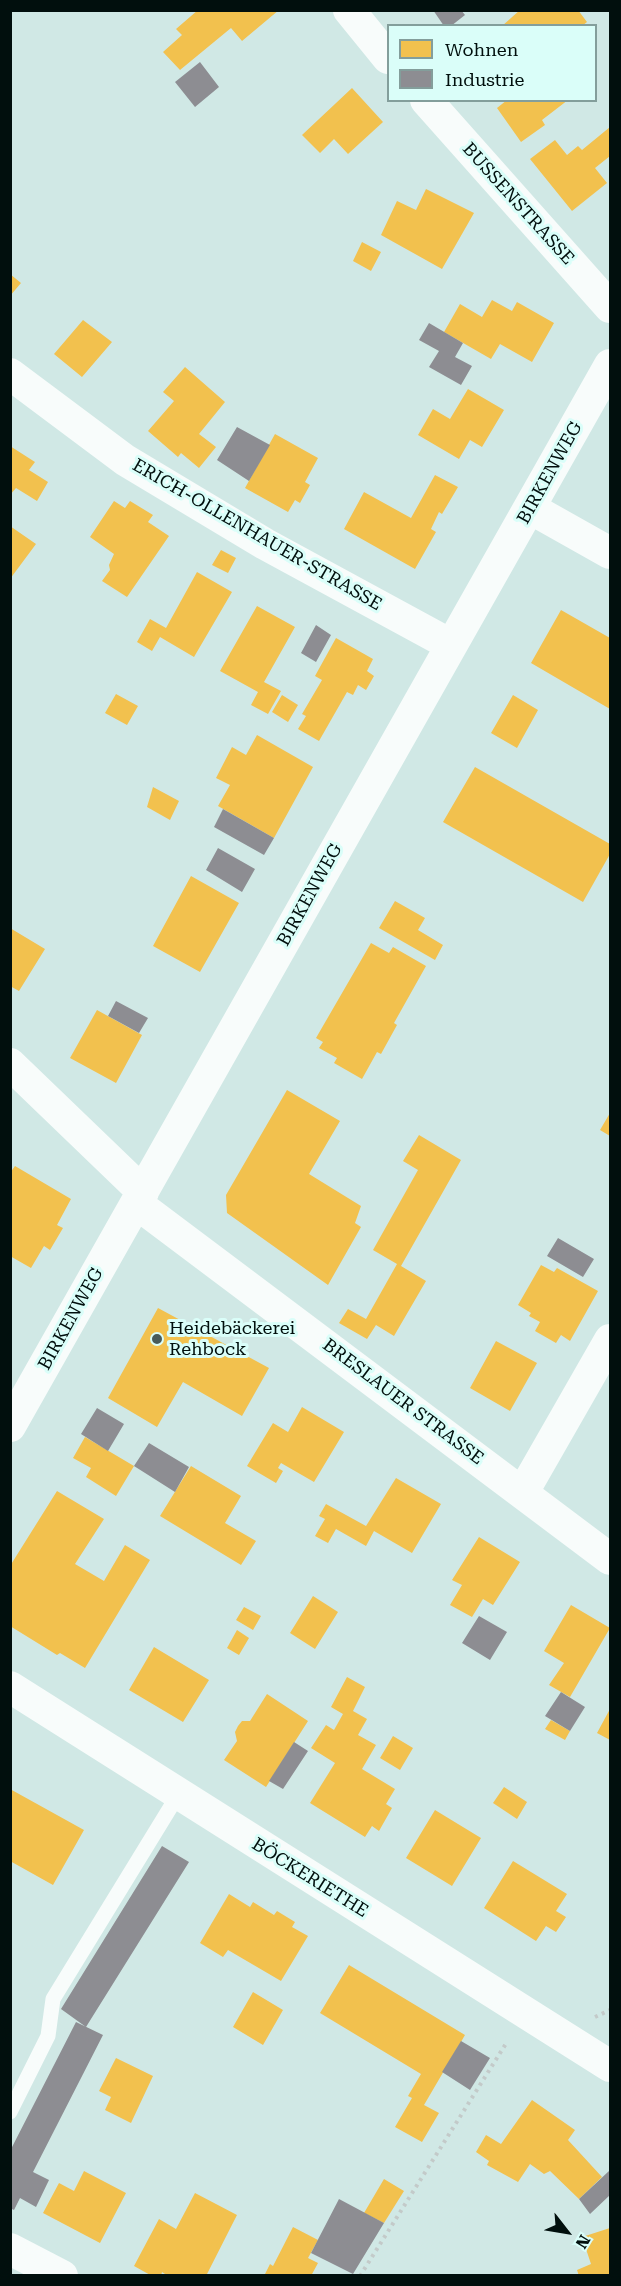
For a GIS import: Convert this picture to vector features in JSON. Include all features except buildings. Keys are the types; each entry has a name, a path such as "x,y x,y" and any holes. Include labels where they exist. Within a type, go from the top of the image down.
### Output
{"street":[{"path":"349,10 387,56"},
{"name":"BUSSENSTRASSE","path":"428,102 610,307"},
{"name":"BIRKENWEG","path":"10,1426 610,365"},
{"name":"ERICH-OLLENHAUER-STRASSE","path":"10,374 125,460 265,544 451,645"},
{"path":"530,508 610,553"},
{"name":"BRESLAUER STRASSE","path":"10,1064 140,1197 610,1559"},
{"path":"523,1491 610,1340"},
{"name":"BÖCKERIETHE","path":"10,1687 610,2066"},
{"path":"10,2249 62,2276"}],"lane":[{"path":"10,2112 48,2036 53,1999 178,1795"}],"path":[{"path":"360,2276 525,2014"}],"place":[{"name":"Heidebäckerei Rehbock","path":"157,1339"}]}
